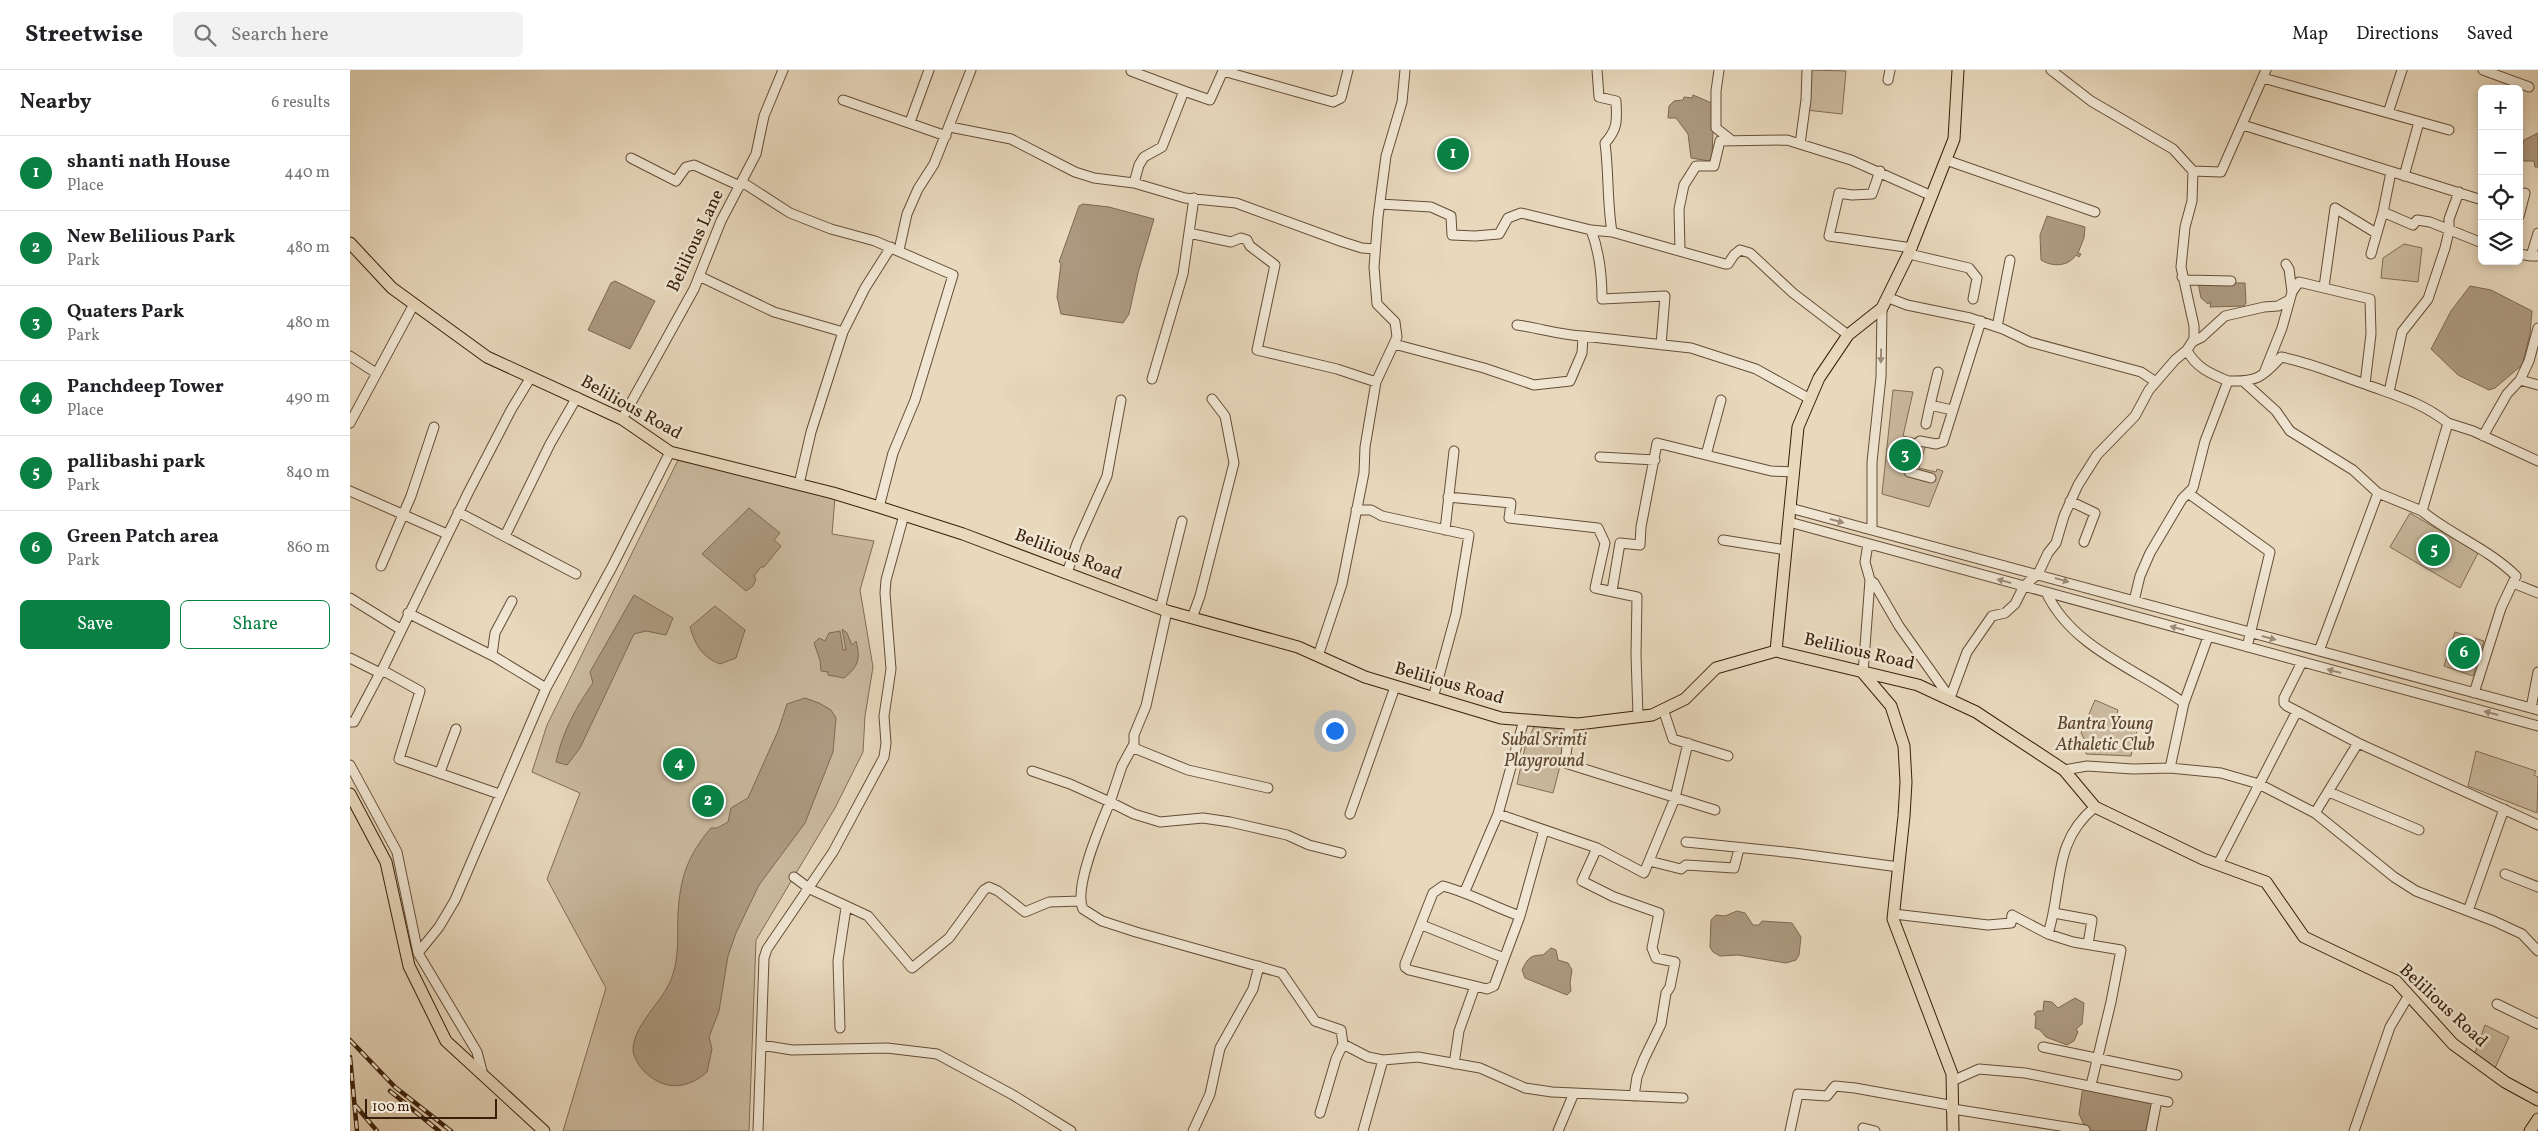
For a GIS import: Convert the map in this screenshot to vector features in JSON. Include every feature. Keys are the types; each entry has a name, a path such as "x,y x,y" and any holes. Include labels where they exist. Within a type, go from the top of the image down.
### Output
{"main road":[{"path":"1776,652 1798,427 1819,378 1848,335 1885,303 1910,251 1954,140 1958,70"},
{"name":"Belilious Road","path":"350,243 392,288 487,357 622,419 670,452 799,484 904,515 1164,610 1298,647 1365,677 1501,718 1570,723 1652,715 1685,699 1716,668 1776,652 1812,658 1863,673 1918,684 1976,712 2064,770 2095,807 2218,864 2266,882 2304,937 2396,982 2453,1044 2505,1082 2538,1100"},
{"path":"1863,673 1891,706 1904,746 1906,782 1893,919 1952,1074 1955,1131"},
{"path":"350,794 386,862 409,966 446,1041 544,1131"},
{"path":"2530,1131 2538,1119"}],"street":[{"name":"Belilious Lane","path":"622,419 699,276 721,221 756,154 764,116 783,70"},
{"path":"910,122 929,70"},
{"path":"799,484 811,432 843,332 865,288 895,249 918,189 934,164 972,70"},
{"path":"1131,71 1210,100 1222,70 1333,102 1341,98 1348,70"},
{"path":"1318,656 1342,584 1364,473 1365,447 1376,382 1397,337 1395,322 1377,304 1374,267 1386,156 1402,102 1404,70"},
{"path":"1597,70 1599,97 1616,101 1614,133 1605,143 1610,186 1608,211 1612,232"},
{"path":"1719,70 1716,90 1716,128 1730,140"},
{"path":"1800,144 1806,100 1806,70"},
{"path":"2052,70 2091,101 2173,149 2193,171 2192,201 2185,227 2181,255 2182,276 2194,326 2190,346 2192,360 2209,373 2228,381 2244,382 2251,382 2281,357 2320,365 2429,408 2448,424 2482,436 2538,461"},
{"path":"2388,113 2402,70"},
{"path":"2482,70 2529,87"},
{"path":"2193,171 2221,172 2265,74 2449,130"},
{"path":"1134,183 1139,165 1144,157 1162,147 1184,91"},
{"path":"843,100 946,136"},
{"path":"2404,176 2418,122"},
{"path":"2243,125 2478,199"},
{"path":"950,127 1011,139 1075,172 1094,178 1134,183 1194,198 1236,204 1343,242 1362,248 1375,249"},
{"path":"1680,250 1680,210 1684,186 1696,166 1714,166 1720,141 1756,142 1787,140 1880,171 1932,196"},
{"path":"631,158 676,181 686,167 694,165 741,184 790,213 831,229 895,249 952,275 915,400 893,453 879,507"},
{"path":"1946,160 2095,212"},
{"path":"1880,171 1872,194 1838,194 1830,236 1910,251 1969,268 1977,278 1973,300"},
{"path":"2371,254 2376,233 2381,224 2390,172"},
{"path":"2389,392 2402,332 2428,299 2449,231 2449,220 2458,192"},
{"path":"2523,198 2524,193"},
{"path":"1152,379 1177,297 1194,198"},
{"path":"1380,204 1431,207 1451,216 1452,235 1499,234 1508,218 1521,213 1591,230 1612,232 1728,264 1740,250 1750,253 1793,293 1848,335"},
{"path":"2324,287 2335,208 2376,233"},
{"path":"2383,212 2412,225 2417,220 2430,222 2478,242"},
{"path":"1591,230 1596,244 1602,276 1602,299 1664,296 1661,345"},
{"path":"1189,233 1231,242 1241,238 1247,240 1250,246 1275,265 1257,350 1337,369 1376,382"},
{"path":"2535,256 2538,233"},
{"path":"1997,327 2010,260"},
{"path":"2286,264 2289,269 2291,296"},
{"path":"699,276 774,312 843,332"},
{"path":"2182,276 2187,280 2231,281"},
{"path":"2264,373 2282,328 2291,296 2299,282 2370,299 2370,334 2365,384"},
{"path":"1950,698 1967,652 1992,616 2005,612 2015,604 2024,586 2038,574 2048,553 2056,543 2070,501 2097,455 2135,416 2156,382 2175,360 2225,316 2264,306 2278,306 2291,296"},
{"path":"1872,530 1872,462 1881,376 1885,303 1907,305 1981,321 2030,342 2141,372 2156,382"},
{"path":"350,423 414,304"},
{"path":"1931,478 1911,474 1908,469 1918,442 1936,444 1943,442 1981,321"},
{"path":"1517,326 1545,329 1554,334 1691,348 1756,369 1810,399"},
{"path":"2482,436 2506,394 2520,380 2529,362 2538,328"},
{"path":"1394,344 1484,368 1534,385 1570,381 1582,353 1583,336"},
{"path":"350,356 376,373"},
{"path":"1926,424 1938,372"},
{"path":"350,722 354,722 381,671 458,512 507,418 532,377"},
{"path":"2520,380 2538,385"},
{"path":"2134,601 2140,576 2150,553 2193,488 2205,441 2228,381"},
{"path":"2244,382 2276,411 2290,431 2353,470 2378,493 2422,511 2441,526 2507,567 2516,576 2501,608 2474,693"},
{"path":"506,536 550,444 577,397"},
{"path":"1192,618 1200,596 1234,463 1224,416 1212,399"},
{"path":"1067,573 1077,542 1107,476 1120,400"},
{"path":"1706,455 1721,400"},
{"path":"1930,404 1952,410"},
{"path":"2422,511 2448,424"},
{"path":"381,566 403,514 434,427"},
{"path":"1612,591 1620,543 1640,545 1641,527 1657,443 1771,471 1794,472"},
{"path":"1445,530 1454,451"},
{"path":"418,953 439,927 455,900 546,688 612,567 670,452"},
{"path":"1600,457 1655,460"},
{"path":"350,491 447,534"},
{"path":"2319,651 2378,493"},
{"path":"2188,494 2270,552 2247,647"},
{"path":"1448,497 1511,503 1509,518 1598,528 1605,543 1595,588 1637,597 1638,716"},
{"path":"2070,501 2095,513 2084,542"},
{"path":"1790,508 2535,709 2538,672"},
{"path":"1356,510 1371,510 1382,516 1469,535 1456,614 1433,698"},
{"path":"458,512 576,574"},
{"path":"758,1131 764,958 767,949 810,889 833,852 884,757 886,743 884,716 891,669 885,593 904,515"},
{"path":"1182,521 1164,610 1162,644 1146,706 1134,735 1134,748 1188,770 1268,788"},
{"path":"1789,522 2538,726"},
{"path":"1723,540 1786,550"},
{"path":"1863,673 1870,580 1866,562 1868,544"},
{"path":"1870,580 1874,583 1899,626 1950,698"},
{"path":"2513,582 2538,593"},
{"path":"2046,592 2055,612 2074,631 2184,703"},
{"path":"350,598 400,629"},
{"path":"492,655 496,633 512,601"},
{"path":"408,613 492,655 546,688"},
{"path":"2170,768 2184,703 2208,636"},
{"path":"350,658 420,691 399,759 499,794"},
{"path":"2302,662 2284,698 2284,703 2358,742 2538,825"},
{"path":"2424,695 2427,680"},
{"path":"1350,814 1396,687"},
{"path":"1663,709 1673,739 1728,756"},
{"path":"2218,864 2297,711"},
{"path":"1465,891 1498,814 1524,720"},
{"path":"1570,723 1564,763 1715,810"},
{"path":"440,772 456,729"},
{"path":"2315,813 2358,742"},
{"path":"1134,744 1122,766 1110,802 1092,845 1081,901 1083,909 1102,921 1198,951 1282,973 1315,1021 1341,1030 1343,1044 1336,1059 1320,1113"},
{"path":"1498,814 1597,848 1644,873 1675,798 1688,744"},
{"path":"350,765 397,852 418,953 477,1052 483,1075"},
{"path":"2064,770 2087,766 2133,769 2170,768 2221,772 2259,784 2315,813 2394,877 2416,891 2522,934 2536,946"},
{"path":"1032,772 1070,784 1134,814 1160,822 1202,818 1230,822 1287,835 1309,845 1341,854"},
{"path":"2329,792 2419,830"},
{"path":"2048,934 2054,913 2060,866 2070,835 2083,817 2095,807"},
{"path":"2468,911 2504,809"},
{"path":"1520,916 1494,907 1465,891 1443,886 1433,893 1405,967 1487,989 1494,986 1520,916 1544,830"},
{"path":"1686,842 1739,849 1794,853 1899,868"},
{"path":"1597,848 1582,881 1614,897 1658,913 1652,948 1656,958 1675,962 1672,981 1666,993 1661,1024 1644,1059 1637,1078 1634,1096"},
{"path":"1649,861 1681,869 1686,864 1734,868 1739,849"},
{"path":"2505,874 2538,887"},
{"path":"794,877 810,889 846,908 868,916 912,968 949,938 984,890 989,887 998,891 1025,912 1049,902 1081,901"},
{"path":"840,1028 838,961 846,908"},
{"path":"2054,913 2092,920 2088,944"},
{"path":"1894,914 1988,925 2011,924 2012,915 2048,934 2121,950 2091,1086"},
{"path":"1422,925 1504,958"},
{"path":"1193,1131 1210,1094 1220,1048 1253,989 1259,966"},
{"path":"1454,1064 1459,1031 1475,986"},
{"path":"2354,1131 2390,1027 2409,995"},
{"path":"2497,1004 2538,1024"},
{"path":"1343,1044 1368,1056 1383,1060 1418,1057 1480,1068 1525,1088 1552,1092 1634,1096 1656,1095 1683,1098"},
{"path":"761,1046 792,1050 887,1048 937,1054 1013,1095 1071,1131"},
{"path":"2043,1047 2177,1075"},
{"path":"1363,1131 1383,1060"},
{"path":"1952,1081 1978,1069 2025,1073 2168,1102"},
{"path":"1790,1131 1798,1094 1827,1096 1835,1086 1949,1105 1953,1111 2085,1130"},
{"path":"1558,1131 1574,1093"},
{"path":"2151,1131 2157,1100"},
{"path":"1863,1128 1875,1131"}],"green space":[{"path":"1808,70 1846,71 1842,114 1806,110"},
{"path":"2404,244 2422,248 2418,282 2381,278 2383,258"},
{"path":"1893,390 1913,392 1903,436 1927,441 1919,468 1936,472 1937,469 1943,471 1929,507 1882,494"},
{"path":"678,460 835,497 832,534 874,541 860,590 873,667 865,716 863,752 835,808 756,940 749,1131 563,1131 606,988 547,879 580,793 532,772 547,725"},
{"path":"2410,513 2478,553 2460,588 2390,547"},
{"path":"2455,632 2484,641 2473,676 2444,666"},
{"name":"Bantra Young Athaletic Club","path":"2095,700 2118,710 2116,717 2138,727 2131,756 2086,754 2087,744 2081,733"},
{"name":"Subal Srimti Playground","path":"1536,723 1570,728 1553,793 1517,784 1526,743"},
{"path":"2476,751 2536,771 2534,775 2538,777 2537,813 2468,786"},
{"path":"2485,1025 2509,1037 2495,1068 2474,1056"}],"shaded area":[{"path":"1693,95 1714,104 1712,157 1709,161 1691,158 1688,134 1676,118 1668,118 1669,106 1674,101 1683,100 1684,97 1692,98"},
{"path":"2538,133 2538,167 2535,167 2534,161 2523,160 2524,140"},
{"path":"1083,204 1109,207 1154,219 1138,273 1129,314 1123,323 1061,314 1057,297 1061,263 1059,262 1079,206"},
{"path":"2047,216 2085,227 2084,238 2078,253 2081,254 2079,257 2076,255 2069,262 2060,265 2050,264 2041,260 2040,235"},
{"path":"615,281 655,301 630,349 588,330 611,283"},
{"path":"2198,283 2245,283 2246,303 2244,306 2210,307 2211,302 2208,304 2201,298"},
{"path":"2470,286 2491,290 2532,311 2530,334 2522,365 2495,388 2489,390 2458,375 2431,349 2451,311"},
{"path":"749,508 780,533 774,540 781,546 754,576 756,579 753,586 746,591 702,554"},
{"path":"634,595 673,618 666,635 646,631 634,634 580,748 567,765 556,762 570,721 593,683 590,672"},
{"path":"715,606 745,630 736,658 720,664 708,658 700,650 690,627"},
{"path":"842,629 847,633 852,645 856,641 858,653 855,666 844,678 828,675 828,672 821,671 820,660 814,643 819,638 825,641 829,633 840,631 843,650 846,650"},
{"path":"805,698 831,710 836,718 833,752 805,823 759,885 736,933 728,956 719,1011 709,1037 712,1049 707,1072 683,1085 667,1085 652,1078 644,1071 634,1056 633,1051 637,1033 665,992 673,975 677,949 679,901 683,878 696,848 711,828 717,828 728,822 731,808 748,798 778,731 787,704"},
{"path":"1737,911 1745,913 1753,925 1759,925 1762,921 1792,923 1801,937 1799,955 1796,960 1786,963 1738,955 1720,956 1713,952 1710,947 1711,920 1716,915 1725,916"},
{"path":"1551,948 1556,950 1558,960 1568,963 1572,970 1571,991 1567,995 1525,978 1522,970 1530,958 1543,955"},
{"path":"2075,998 2084,1003 2082,1024 2076,1029 2078,1032 2074,1041 2067,1045 2046,1037 2040,1030 2035,1028 2036,1017 2034,1014 2037,1011 2043,1011 2044,1001 2052,1002 2058,1008"},
{"path":"2083,1086 2152,1101 2148,1131 2087,1131 2079,1114"}],"railway":[{"path":"350,1040 395,1087 451,1131"},
{"path":"350,1057 357,1131"},
{"path":"390,1091 439,1131"},
{"path":"355,1105 377,1131"}],"place":[{"name":"shanti nath House","path":"1453,154"},
{"name":"Quaters Park","path":"1905,455"},
{"name":"pallibashi park","path":"2434,550"},
{"name":"Green Patch area","path":"2464,653"},
{"name":"Panchdeep Tower","path":"679,764"},
{"name":"New Belilious Park","path":"708,801"}]}
